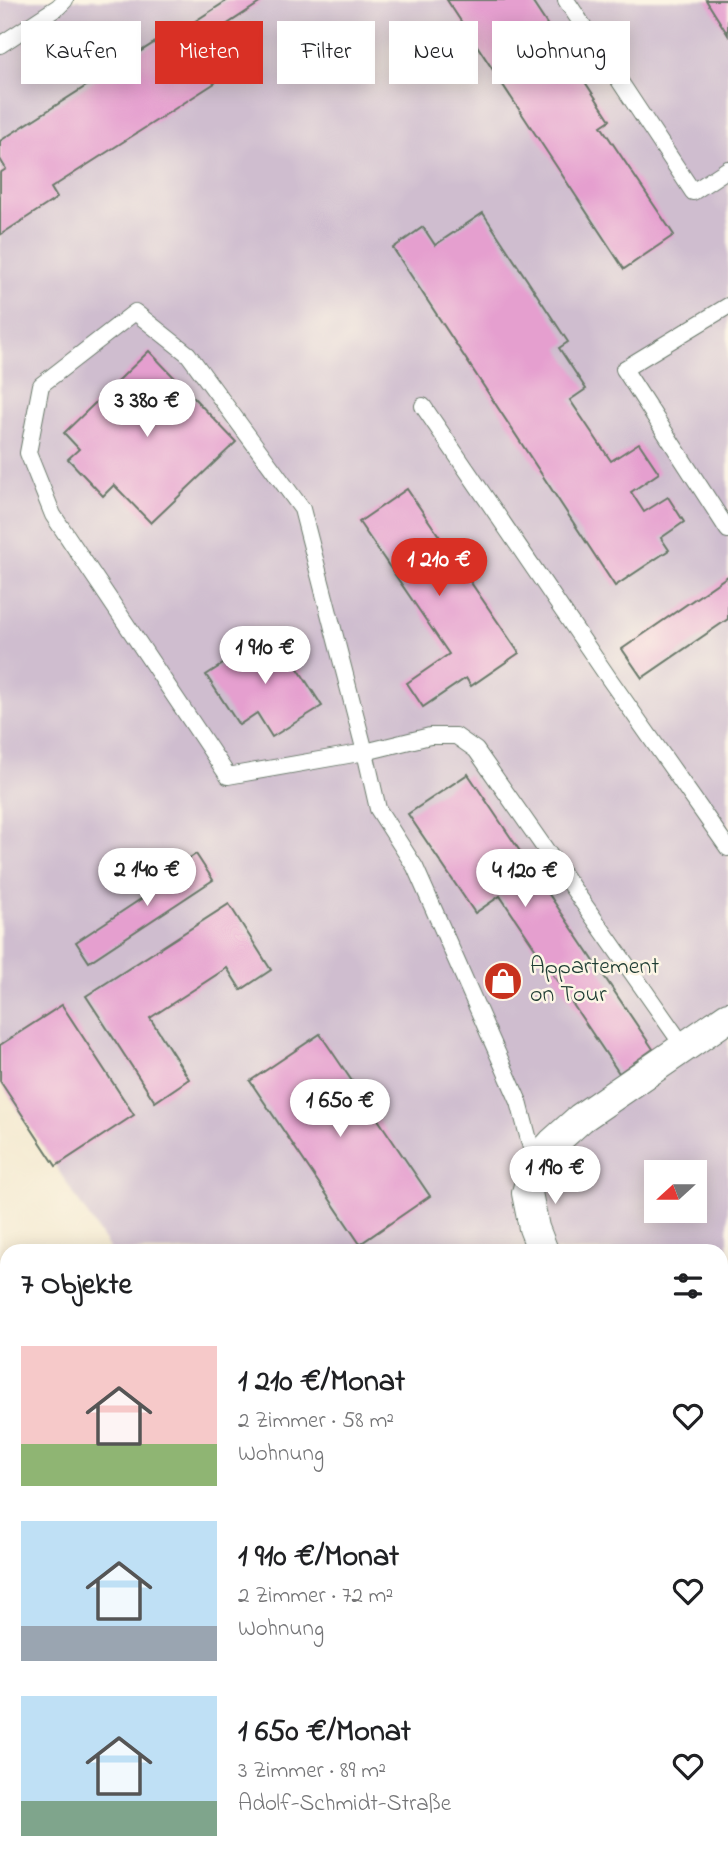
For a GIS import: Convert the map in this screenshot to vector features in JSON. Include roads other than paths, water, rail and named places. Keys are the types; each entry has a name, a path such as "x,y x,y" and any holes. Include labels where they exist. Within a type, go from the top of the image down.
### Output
{"street":[{"path":"540,1244 527,1193 536,1163 553,1143 581,1118 728,1017"}],"lane":[{"path":"0,45 65,0"},
{"path":"566,0 693,192 728,169"},
{"path":"728,306 625,369 728,530"},
{"path":"536,1163 519,1101 415,867 377,809 365,752 302,509 188,354 135,312 41,385 28,453 53,515 228,776 365,752 430,736 456,736 476,750 684,1047"},
{"path":"423,406 728,848"}],"place":[{"name":"Appartement on Tour","path":"503,981"}]}
